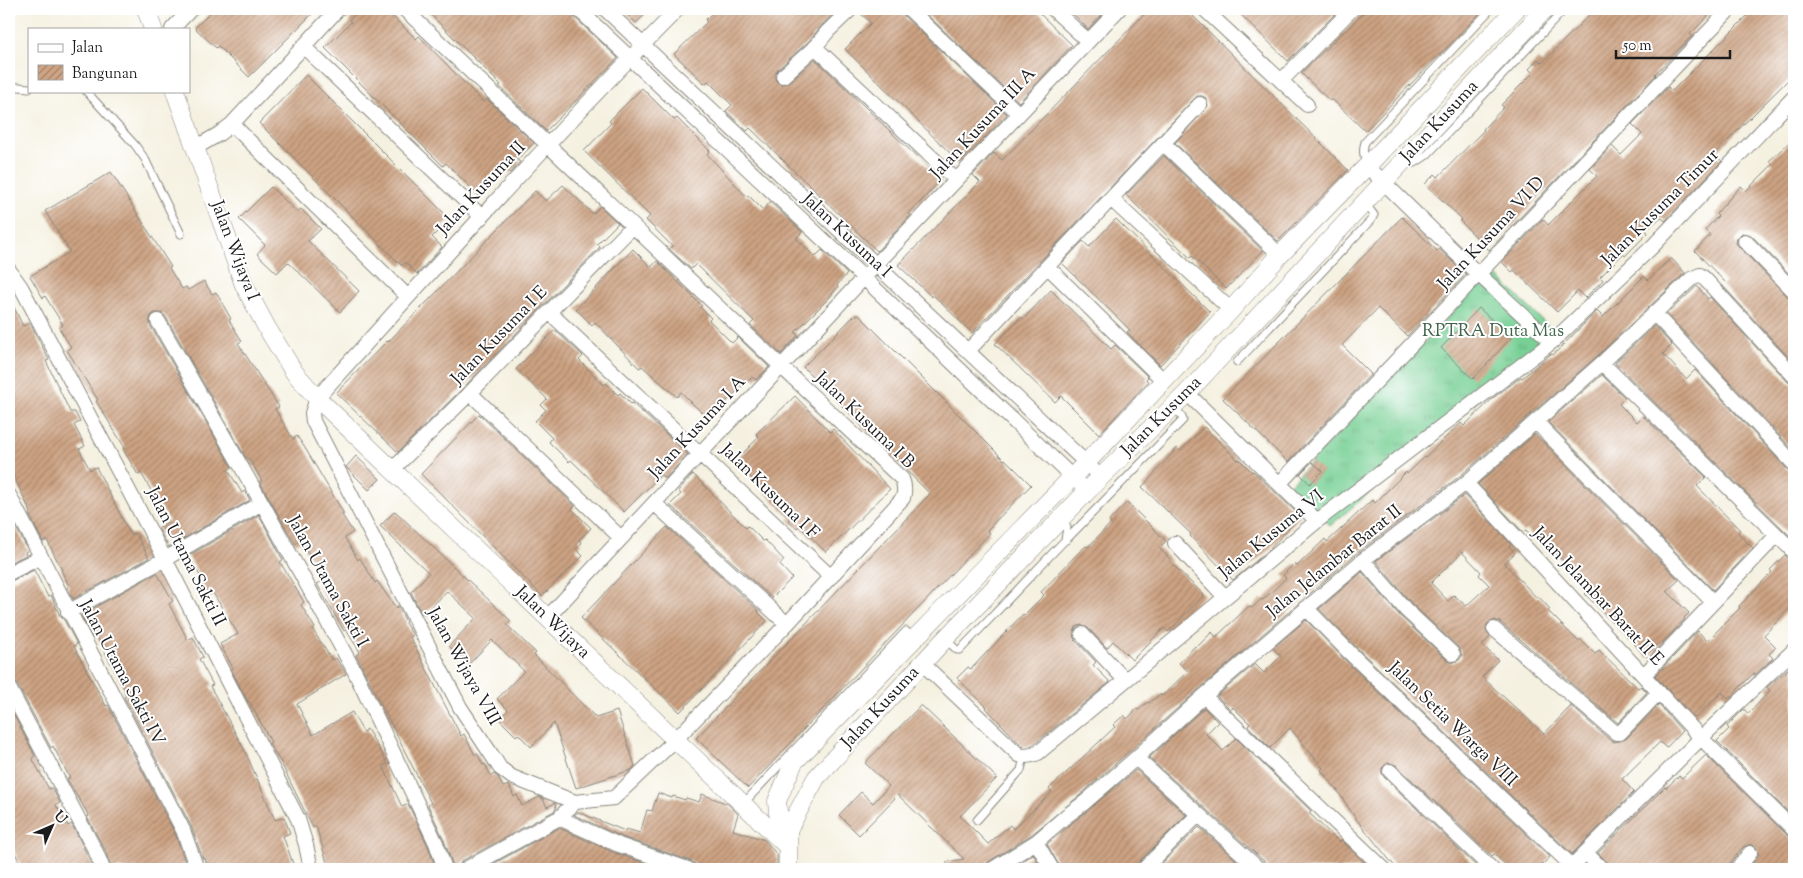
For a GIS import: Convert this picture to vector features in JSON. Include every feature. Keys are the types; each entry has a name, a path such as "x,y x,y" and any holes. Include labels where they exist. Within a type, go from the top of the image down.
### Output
{"street":[{"path":"146,9 153,28"},
{"path":"173,28 191,9"},
{"path":"195,148 232,124 338,9"},
{"name":"Jalan Kusuma I B","path":"404,9 549,144 780,367 902,479 904,484 905,493 903,498 787,624 675,740"},
{"name":"Jalan Kusuma I","path":"578,9 1088,492"},
{"name":"Jalan Kusuma I","path":"606,9 1102,477"},
{"name":"Jalan Kusuma II","path":"317,398 549,144 629,58 678,9"},
{"path":"783,76 815,47 828,31 851,9"},
{"path":"909,9 1019,114"},
{"path":"1053,9 1088,41"},
{"name":"Jalan Kusuma III A","path":"877,264 1119,9"},
{"path":"1204,9 1307,105"},
{"path":"1281,81 1351,9"},
{"name":"Jalan Kusuma","path":"788,869 788,839 778,813 777,801 794,762 1086,463 1231,310 1280,255 1516,9"},
{"name":"Jalan Kusuma","path":"788,839 816,778 945,639 1102,477 1174,407 1401,165 1536,29 1545,9"},
{"name":"Jalan Kusuma VI D","path":"1280,483 1480,275 1730,9"},
{"path":"303,46 482,217"},
{"path":"815,47 956,180"},
{"name":"Jalan Wijaya I","path":"175,92 244,285 294,372 317,398"},
{"name":"Jalan Kusuma Timur","path":"1552,342 1653,246 1794,97"},
{"path":"968,351 1200,104"},
{"path":"232,124 408,297"},
{"path":"1164,144 1280,255"},
{"path":"1367,166 1552,342"},
{"path":"1111,199 1231,310"},
{"name":"Jalan Kusuma I E","path":"392,470 633,226"},
{"path":"1745,240 1794,291"},
{"name":"Jalan Kusuma I A","path":"547,618 877,264"},
{"path":"1048,266 1163,380"},
{"name":"Jalan Utama Sakti II","path":"9,270 21,287 165,559 298,819 311,869"},
{"name":"Jalan Jelambar Barat II","path":"993,869 1036,842 1136,758 1204,696 1362,560 1466,483 1696,276 1700,275 1704,278 1794,376"},
{"name":"Jalan Kusuma I F","path":"549,312 831,577"},
{"path":"1654,314 1794,464"},
{"name":"Jalan Utama Sakti I","path":"158,321 262,503 354,672 436,843 445,869"},
{"name":"Jalan Kusuma VI","path":"1022,756 1033,756 1038,753 1317,520 1552,342"},
{"path":"1602,362 1794,552"},
{"path":"470,393 621,538"},
{"path":"1187,393 1317,520"},
{"name":"Jalan Wijaya","path":"317,398 742,804 788,839"},
{"name":"Jalan Wijaya VIII","path":"317,398 312,413 312,421 460,706 500,768 512,777 575,802 606,800 614,798 675,740"},
{"path":"1536,422 1713,602"},
{"name":"Jalan Jelambar Barat II E","path":"1466,483 1701,738 1794,830"},
{"name":"Jalan Utama Sakti IV","path":"9,495 68,612 183,830 197,869"},
{"path":"68,612 262,503"},
{"path":"654,503 787,624"},
{"path":"1644,675 1777,535"},
{"path":"1175,543 1225,597"},
{"path":"9,573 41,557"},
{"path":"1362,560 1406,610 1453,654"},
{"name":"Jalan Setia Warga VIII","path":"1306,608 1571,868"},
{"path":"1494,629 1616,733 1620,733 1659,692"},
{"path":"1082,634 1125,680"},
{"path":"1571,868 1701,738 1794,650"},
{"path":"922,663 1022,756"},
{"path":"9,688 96,852 103,869"},
{"path":"1204,696 1384,869"},
{"path":"1136,758 1198,816 1259,869"},
{"path":"1390,771 1492,869"},
{"path":"466,869 559,818 575,802"},
{"path":"1144,869 1198,816"},
{"path":"559,818 619,844 688,869"},
{"path":"1036,842 1052,869"},
{"path":"1737,869 1750,853"},
{"path":"1586,854 1602,869"},
{"path":"9,865 11,869"}],"lane":[{"path":"1367,166 1363,148 1365,142 1491,9"},
{"path":"1536,29 1564,9"},
{"path":"9,86 28,88"},
{"path":"87,92 135,145 145,159 181,234"},
{"path":"1237,362 1371,220 1374,215 1365,203"},
{"path":"945,639 957,650 960,650 1183,420 1174,407"},
{"path":"1062,518 1067,527 1065,540"},
{"path":"742,804 906,630 914,639"},
{"path":"976,820 1021,770 1022,756"}],"green space":[{"name":"RPTRA Duta Mas","path":"1492,271 1556,334 1330,526 1288,486"}],"building":[{"path":"214,9 317,9 249,77 218,46 216,48 195,28"},
{"path":"361,9 385,9 416,39 419,36 483,102 487,99 534,143 517,160 520,162 510,173 506,170 479,196 446,163 443,166 325,48"},
{"path":"425,9 569,9 572,15 618,58 546,131 499,86 501,85"},
{"path":"622,9 651,9 636,23"},
{"path":"716,9 839,9 809,41 777,70 775,74 776,81 781,84 788,83 815,59 941,180 877,251 750,128 747,131 726,111 732,105 708,81 705,84 674,54 707,22 705,20"},
{"path":"860,9 900,9 903,15 1007,114 960,163 845,49 871,23 859,12"},
{"path":"921,9 1035,9 1072,45 1019,102"},
{"path":"1068,9 1107,9 1088,29"},
{"path":"1149,9 1186,9 1348,170 1278,241 1175,143 1208,106 1206,98 1197,96 972,333 933,295 932,297 898,265 980,182 973,175 994,153 1002,160"},
{"path":"1235,9 1340,9 1288,61"},
{"path":"1367,9 1484,9 1365,131 1332,99 1330,101 1301,73"},
{"path":"1595,9 1715,9 1690,34 1692,36 1656,75 1489,250 1460,221 1462,219 1425,184 1435,174 1438,177 1484,130 1504,107 1501,105 1533,73 1529,69 1538,59 1542,63"},
{"path":"1754,9 1794,9 1794,74 1714,154 1722,161 1665,221 1661,217 1646,230 1648,233 1600,277 1603,280 1585,298 1578,291 1557,312 1514,270 1512,272 1502,262 1543,219 1548,225 1597,176 1590,169 1612,146 1621,155 1642,134 1632,124 1668,87 1672,91"},
{"path":"306,75 450,219 432,237 442,247 417,274 405,262 402,266 259,123"},
{"path":"642,88 674,120 677,118 710,151 707,154 747,197 748,195 763,210 770,202 802,232 796,238 815,257 822,250 847,274 828,299 795,332 798,335 781,354 750,325 754,321 696,264 691,269 669,249 672,246 646,220 650,216 584,151 611,123 609,121"},
{"path":"1794,138 1794,279 1751,235 1742,233 1737,238 1736,243 1788,297 1794,300 1794,363 1722,285 1725,282 1695,251 1710,235 1705,230 1718,216 1716,214 1729,199 1741,186 1746,191 1773,164 1769,161"},
{"path":"1164,156 1263,251 1226,289 1192,256 1190,258 1126,195"},
{"path":"111,172 171,267 169,268 182,289 186,287 188,290 204,281 212,294 216,292 231,319 229,320 242,341 238,343 279,407 275,409 293,439 297,436 305,448 344,514 342,515 353,532 345,538 375,583 377,581 396,608 398,606 405,623 413,635 410,637 461,736 464,734 475,755 477,753 491,776 494,774 498,777 503,787 509,785 514,797 517,795 522,806 539,797 543,799 547,807 555,803 556,808 554,811 462,861 457,869 454,869 444,840 428,805 431,803 356,655 360,652 346,630 344,631 317,584 323,581 312,560 300,541 295,544 260,482 262,481 250,460 246,458 166,317 162,313 154,313 150,317 150,325 232,467 228,470 242,493 245,491 250,500 169,547 158,528 169,521 141,473 138,475 123,449 125,448 96,401 98,400 67,350 71,347 59,328 63,325 45,296 43,298 30,276 70,252 45,211"},
{"path":"563,185 593,214 600,206 618,223 597,244 600,247 398,452 336,393 535,191 546,201"},
{"path":"271,187 297,212 301,209 321,229 308,241 359,291 340,312 288,262 277,273 257,254 265,245 239,219"},
{"path":"1402,217 1437,251 1439,249 1466,274 1407,336 1378,308 1342,345 1371,374 1288,462 1223,399"},
{"path":"1116,219 1210,312 1160,365 1127,332 1130,330 1062,263 1083,241 1089,247"},
{"path":"633,249 651,267 657,261 702,306 700,307 711,318 709,320 732,343 738,337 769,367 756,380 752,377 708,419 681,392 677,397 642,366 639,368 595,322 592,325 576,309"},
{"path":"1671,258 1685,273 1596,357 1460,476 1357,553 1079,796 1031,835 988,862 984,869 947,869 947,862 964,859 898,795 859,835 839,815 861,792 873,803 889,786 865,763 921,705 997,778 960,816 988,844 1010,825 1013,829 1052,792 1049,789 1115,727 1113,725 1124,715 1127,719 1137,709 1149,703 1160,694 1162,696 1188,671 1179,663 1195,646 1197,647 1212,632 1216,637 1249,606 1252,608 1261,599 1263,600 1286,578 1283,575 1294,564 1297,566 1325,539 1327,542 1372,500 1375,503 1406,472 1407,474 1461,423 1464,426 1493,398 1522,378 1551,354 1553,355 1597,311 1603,317 1644,276 1648,280"},
{"path":"1697,286 1708,299 1710,297 1788,382 1794,385 1794,451 1667,314"},
{"path":"1051,290 1111,349 1115,345 1148,377 1146,379 1148,382 1099,434 1061,396 1055,402 995,344"},
{"path":"9,297 23,326 30,323 49,360 46,361 70,412 75,412 80,422 74,425 85,446 79,449 90,470 96,467 130,534 136,534 149,558 73,599 62,570 47,540 43,542 29,514 31,513 9,466"},
{"path":"1479,308 1511,338 1473,379 1441,348"},
{"path":"855,315 859,315 1031,485 987,530 990,533 748,788 696,738 930,494 803,367"},
{"path":"1654,326 1672,345 1663,354 1686,379 1695,370 1788,470 1794,473 1794,540 1615,363"},
{"path":"555,330 583,356 579,360 604,385 606,383 618,395 620,393 688,454 665,479 661,475 624,512 571,460 569,462 549,442 552,438 535,421 546,410 541,405 547,399 516,369"},
{"path":"1602,375 1625,398 1619,404 1637,422 1643,416 1706,477 1697,486 1740,530 1738,533 1753,548 1713,590 1548,422"},
{"path":"795,396 830,432 833,429 890,489 826,552 799,526 797,528 788,520 790,518 735,461 759,437 756,434"},
{"path":"479,414 575,506 572,509 591,528 579,540 582,543 576,549 583,556 542,596 421,474"},
{"path":"1204,427 1300,516 1269,550 1233,580 1190,536 1191,534 1142,487 1177,448 1180,451"},
{"path":"1535,434 1679,580 1667,591 1689,613 1648,658 1585,594 1587,592 1577,582 1581,578 1541,538 1538,542 1526,530 1523,532 1478,484"},
{"path":"356,456 380,479 369,490 346,467"},
{"path":"1312,462 1323,471 1310,484 1300,474"},
{"path":"693,474 746,528 748,526 763,541 765,540 784,560 780,565 792,578 772,598 670,505 681,494 678,491"},
{"path":"1465,495 1511,544 1509,546 1515,553 1504,563 1550,609 1548,611 1578,641 1580,639 1595,654 1599,650 1638,688 1641,686 1647,692 1618,723 1500,622 1495,620 1487,624 1486,631 1490,637 1482,645 1498,660 1482,677 1544,734 1571,706 1610,740 1615,742 1626,739 1659,705 1682,731 1666,748 1660,742 1622,779 1634,792 1572,854 1356,647 1319,609 1362,572 1400,616 1447,660 1452,663 1459,660 1462,656 1459,648 1412,604 1376,561","holes":["1462,552 1481,572 1479,575 1489,585 1466,606 1454,595 1448,601 1431,583"]},
{"path":"1127,502 1166,541 1159,548 1171,560 1170,562 1204,595 1168,632 1164,628 1132,660 1113,641 1107,648 1088,628 1081,625 1076,627 1074,632 1075,640 1096,662 1093,665 1110,682 1033,745 1027,747 1025,745 1023,747 987,707 957,678 968,667 971,669 1023,614 1044,595 1041,592 1077,554 1086,546 1088,547 1111,523 1109,521"},
{"path":"395,511 511,621 507,625 536,653 534,655 596,718 617,711 635,766 631,770 576,788 554,723 531,747 518,734 516,736 499,719 508,710 497,699 524,671 492,640 468,665 449,646 476,618 447,591 425,614 421,613 411,592 429,573 380,526"},
{"path":"259,515 283,560 280,562 304,602 301,605 315,628 313,630 332,660 336,658 346,674 297,704 313,735 352,712 363,732 367,729 388,764 383,766 402,807 408,804 428,846 436,869 329,869 316,826 313,828 220,644 238,634 213,593 207,596 199,585 204,582 188,556"},
{"path":"13,522 28,550 25,552 26,555 9,563 9,524"},
{"path":"667,527 759,611 767,621 680,712 581,618"},
{"path":"1785,555 1794,561 1794,604 1764,635 1776,647 1769,654 1773,658 1755,675 1754,673 1728,699 1722,692 1695,718 1655,676 1698,631 1707,641 1740,608 1739,606 1772,572 1770,570"},
{"path":"34,570 48,597 51,595 60,616 77,644 74,646 80,658 106,706 108,705 175,834 186,865 175,869 112,869 104,848 87,817 89,816 67,779 70,778 53,746 51,748 17,684 9,679 9,582"},
{"path":"157,573 173,601 169,604 188,640 193,637 203,657 199,659 213,685 210,686 245,751 275,820 284,817 290,833 283,836 295,869 208,869 191,826 124,697 126,696 125,690 96,635 92,637 81,615"},
{"path":"1306,620 1550,857 1538,869 1510,869 1494,854 1492,856 1396,765 1388,763 1382,768 1384,777 1478,868 1397,869 1356,819 1321,770 1323,768 1290,728 1270,748 1248,726 1250,724 1233,707 1231,710 1217,696 1255,664 1264,673 1281,656 1273,648"},
{"path":"1794,664 1794,818 1717,741 1729,729 1727,726 1744,709 1748,714 1770,691 1767,687"},
{"path":"9,706 35,756 32,758 49,789 52,788 60,803 56,805 68,826 72,824 94,869 23,869 9,841"},
{"path":"1204,708 1218,722 1206,734 1223,751 1236,738 1311,811 1309,813 1371,869 1268,869 1265,862 1149,758"},
{"path":"1706,755 1788,836 1794,839 1794,869 1748,869 1759,854 1756,847 1751,844 1743,847 1730,863 1728,869 1611,869 1598,853 1665,787 1679,776 1682,778"},
{"path":"1136,770 1186,815 1138,863 1135,869 1061,869 1047,844"},
{"path":"658,793 672,798 673,796 699,802 702,794 728,804 738,814 733,830 765,840 777,855 777,869 697,869 691,861 622,837 574,815 578,812 625,831 626,829 640,833 647,810 652,811"},
{"path":"1199,827 1246,869 1156,869"},
{"path":"559,828 615,853 662,869 484,869"},
{"path":"1033,854 1042,869 1009,869"}]}
